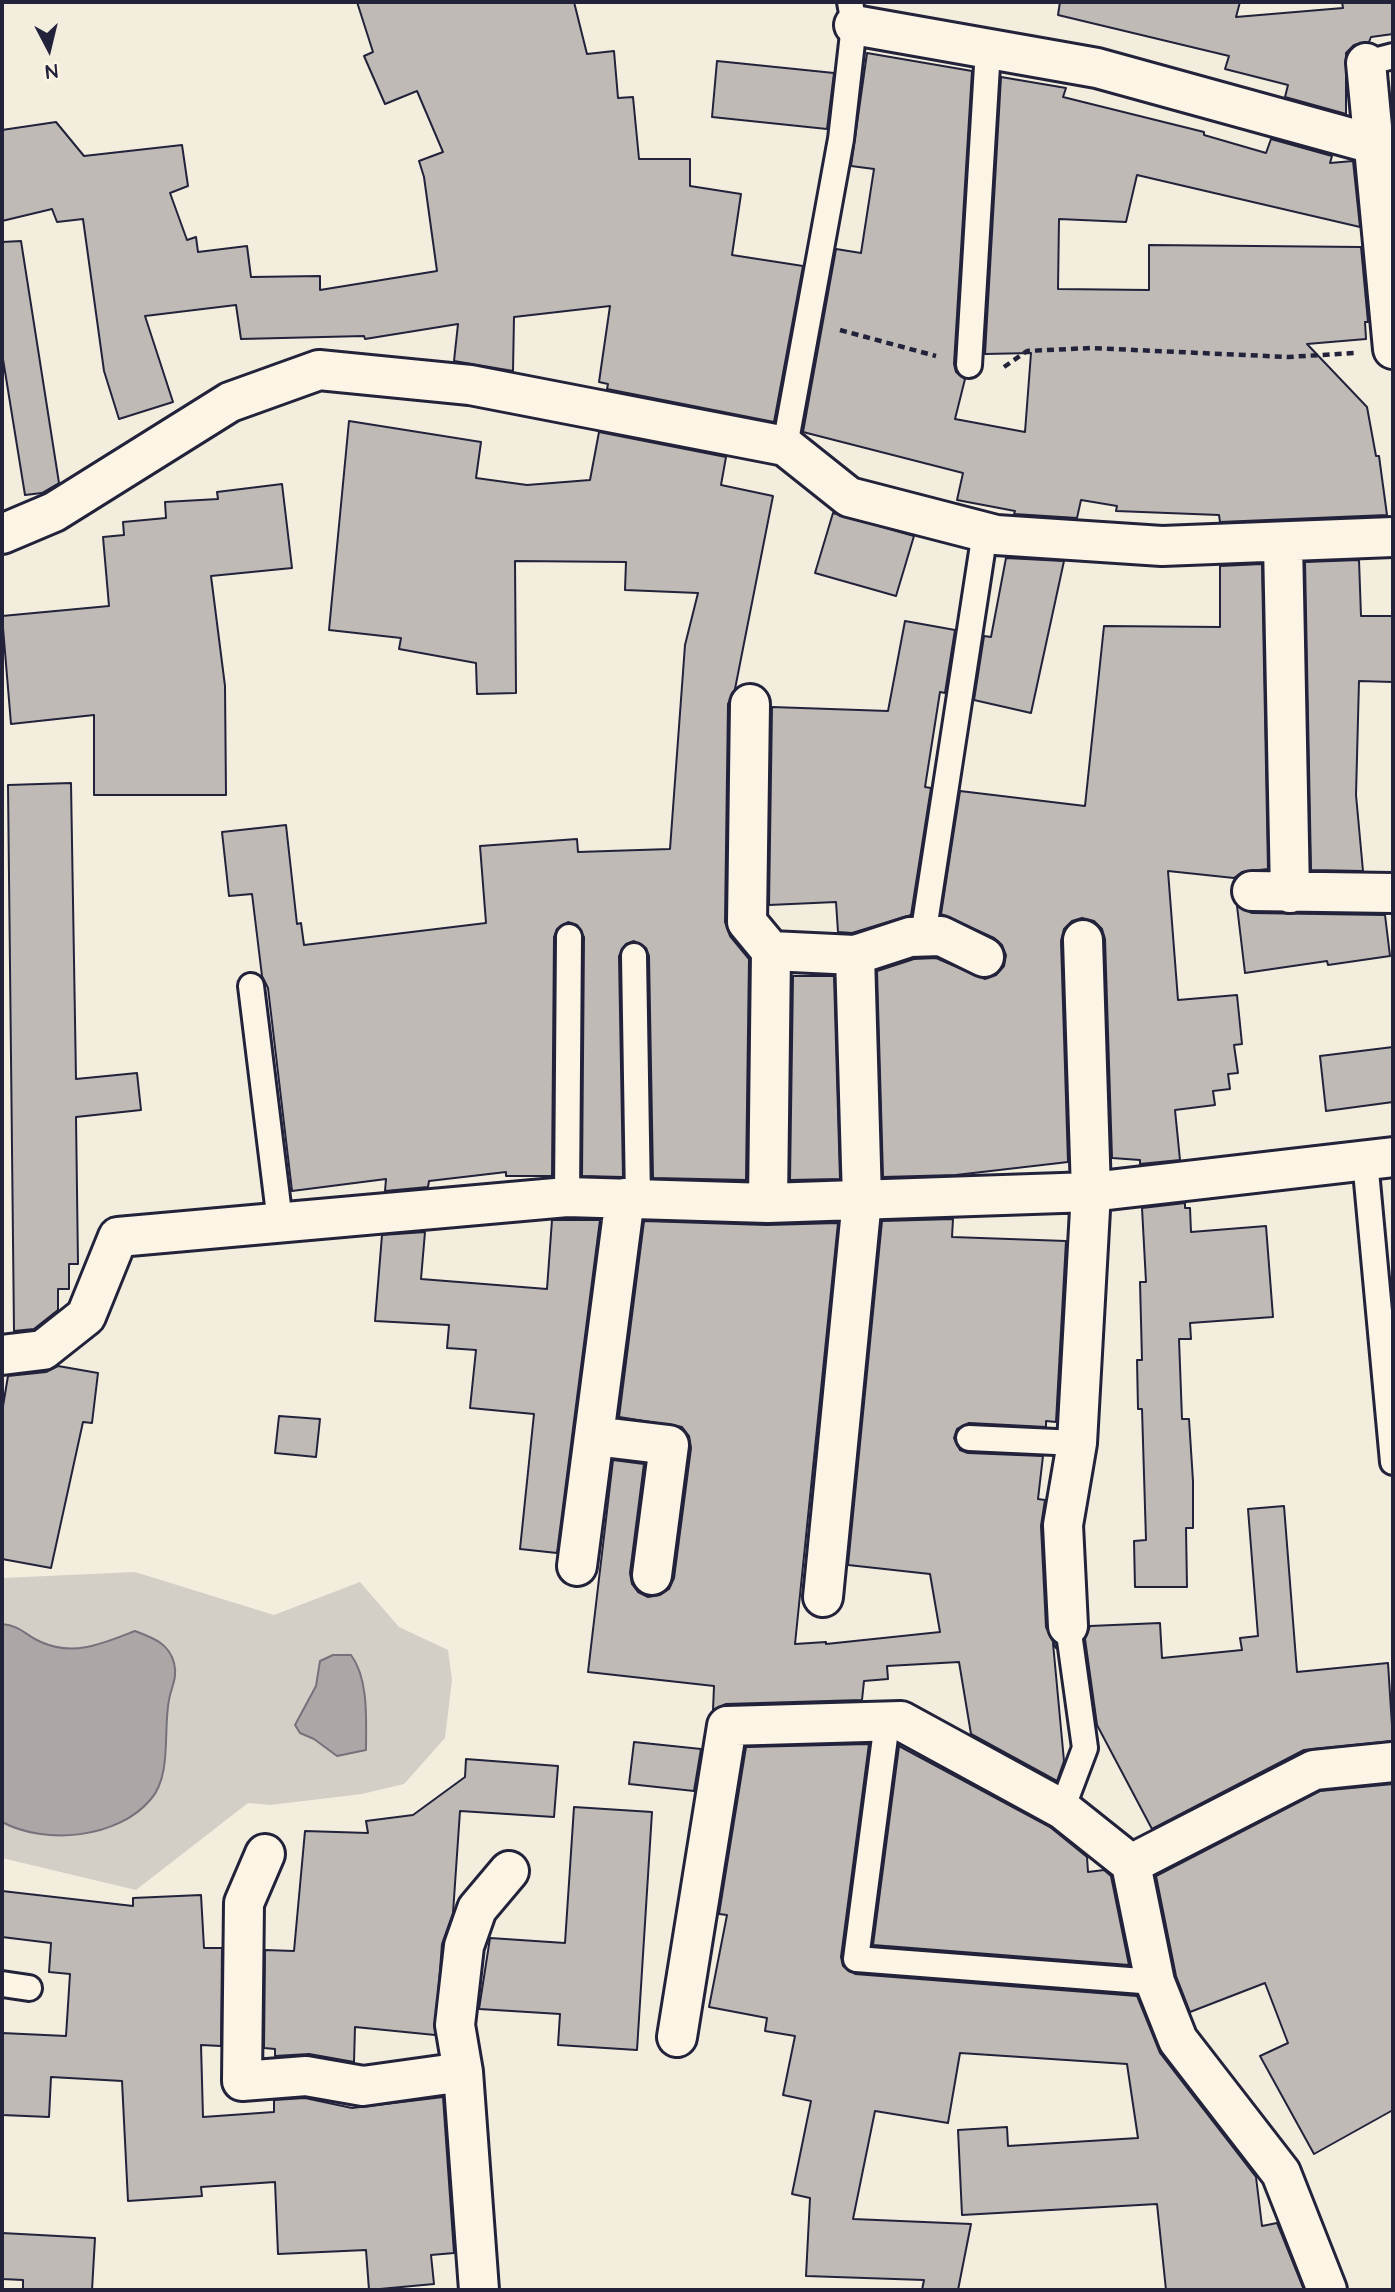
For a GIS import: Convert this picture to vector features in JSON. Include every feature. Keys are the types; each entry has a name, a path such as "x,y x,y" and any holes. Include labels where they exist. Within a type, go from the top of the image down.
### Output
{"street":[{"path":"852,14 988,49 1097,68 1373,144"},
{"path":"1380,59 1373,144 1380,351"},
{"path":"2,534 54,512 230,402 319,370 470,385 785,446 849,497 985,532 1163,546 1393,537"},
{"path":"1283,542 1290,893"},
{"path":"750,704 747,922 771,951 768,1203"},
{"path":"1252,891 1393,893"},
{"path":"771,951 855,955 910,937 941,936 984,957"},
{"path":"1068,1626 1063,1525 1077,1443 1091,1192 1083,940"},
{"path":"823,1597 862,1200 855,955"},
{"path":"2,1355 43,1350 86,1317 118,1237 567,1197 768,1203 1091,1192 1379,1158"},
{"path":"577,1566 594,1436 632,1199"},
{"path":"594,1436 668,1445 652,1575"},
{"path":"677,2037 727,1726 901,1721 1062,1809 1131,1864 1155,1982 1178,2040 1280,2173 1327,2290"},
{"path":"1131,1864 1314,1770 1393,1762"},
{"path":"265,1854 244,1903 242,2081 306,2076 363,2086 463,2072"},
{"path":"479,2290 463,2072 455,2025 464,1947 477,1909 509,1871"}],"lane":[{"path":"785,446 841,139 852,14"},
{"path":"969,365 988,49"},
{"path":"923,936 985,532"},
{"path":"567,1197 569,937"},
{"path":"632,1199 634,956"},
{"path":"251,986 280,1222"},
{"path":"1379,1158 1393,1462"},
{"path":"969,1438 1077,1443"},
{"path":"1062,1809 1086,1748 1068,1626"},
{"path":"887,1722 856,1959 1155,1982"},
{"path":"2,1984 29,1988"}],"path":[{"path":"808,323 995,373 1027,351 1090,348 1288,358 1380,351"}],"shaded area":[{"path":"135,1572 274,1615 360,1582 399,1627 448,1650 452,1680 445,1738 404,1784 362,1794 270,1805 248,1803 136,1890 2,1858 2,1578"},
{"path":"2,1624 18,1629 41,1642 65,1648 89,1647 135,1631 154,1639 172,1656 175,1673 167,1712 162,1777 151,1799 137,1812 120,1823 80,1834 39,1834 2,1822"},
{"path":"333,1655 351,1655 357,1665 364,1688 366,1714 366,1750 337,1756 314,1739 300,1733 295,1725 316,1686 320,1661"}],"building":[{"path":"357,2 574,2 587,54 614,51 618,98 633,97 639,159 690,159 690,186 741,194 732,255 803,266 774,422 607,389 608,384 599,382 610,306 514,317 513,371 454,361 458,324 365,339 364,336 241,339 236,305 145,316 173,402 119,419 104,371 83,219 57,222 52,209 2,221 2,130 56,122 84,156 182,145 188,186 170,193 187,240 196,237 198,252 247,246 251,277 320,276 320,290 437,271 424,177 419,161 443,152 417,91 385,104 364,56 373,52"},
{"path":"1060,2 1240,2 1236,17 1343,8 1342,2 1393,2 1393,34 1371,37 1369,42 1354,45 1346,53 1346,114 1285,97 1288,85 1225,69 1229,56 1058,15"},
{"path":"867,53 972,71 954,364 956,372 965,379 955,419 1025,432 1031,353 985,354 1001,77 1066,88 1063,97 1204,132 1204,135 1266,153 1271,139 1332,156 1330,163 1353,161 1360,227 1137,175 1126,222 1059,219 1058,289 1149,290 1149,245 1361,247 1368,322 1365,322 1366,339 1307,344 1367,407 1376,456 1379,456 1387,515 1220,522 1219,515 1116,511 1117,506 1081,500 1077,518 1014,514 1015,511 957,500 963,473 803,432 836,249 861,253 874,169 851,166"},
{"path":"717,61 834,73 827,129 712,117"},
{"path":"21,241 59,483 42,493 25,495 2,353 2,242"},
{"path":"349,421 481,442 476,478 527,485 590,480 599,432 726,457 721,485 773,496 735,689 728,704 725,922 730,936 749,959 746,1180 653,1178 649,956 646,948 634,941 626,944 619,956 623,1177 582,1176 584,937 577,925 568,922 557,929 554,937 552,1176 506,1176 506,1172 429,1181 428,1187 385,1191 386,1179 292,1191 268,988 262,976 252,894 229,896 222,832 286,825 297,924 301,923 304,945 486,923 480,846 577,839 578,852 670,849 685,645 698,593 625,590 626,562 515,561 516,693 477,694 476,663 399,649 401,638 329,630"},
{"path":"282,484 292,568 211,576 225,686 226,795 94,795 94,715 11,724 2,616 109,606 103,537 124,535 123,522 166,518 165,502 218,499 217,492"},
{"path":"833,513 914,536 896,596 815,573"},
{"path":"1006,558 1064,561 1031,713 974,700 984,636 991,637"},
{"path":"1359,560 1361,616 1393,616 1393,682 1359,681 1356,795 1363,871 1311,870 1305,562"},
{"path":"1262,564 1268,869 1242,872 1234,878 1168,871 1178,1000 1237,995 1242,1044 1234,1045 1238,1073 1228,1074 1230,1089 1213,1091 1215,1105 1175,1110 1180,1160 1140,1164 1140,1160 1112,1158 1105,939 1102,929 1094,921 1082,918 1072,921 1064,929 1061,941 1068,1162 956,1175 883,1177 877,971 914,959 936,958 985,979 996,975 1004,966 1006,955 1002,945 994,938 941,914 960,791 1085,806 1104,626 1220,627 1220,566"},
{"path":"905,621 955,630 945,693 940,692 925,787 931,788 911,915 852,933 838,932 836,902 769,905 772,707 888,711"},
{"path":"71,783 76,1079 137,1073 141,1110 76,1117 78,1264 69,1264 69,1289 58,1289 58,1310 34,1329 14,1331 8,785"},
{"path":"1237,906 1252,913 1385,915 1390,956 1328,965 1327,961 1245,973"},
{"path":"793,976 834,976 840,1179 790,1180"},
{"path":"1393,1047 1393,1102 1326,1111 1320,1056"},
{"path":"1185,1203 1185,1208 1190,1208 1191,1232 1266,1226 1273,1317 1190,1323 1191,1339 1179,1339 1182,1419 1189,1419 1193,1481 1193,1528 1186,1528 1187,1587 1135,1587 1134,1541 1146,1540 1142,1409 1138,1409 1137,1360 1142,1360 1140,1282 1146,1282 1142,1208"},
{"path":"953,1219 952,1237 1066,1241 1056,1422 1046,1421 1046,1427 969,1423 957,1429 954,1438 960,1450 968,1453 1043,1456 1038,1499 1045,1500 1041,1526 1046,1627 1056,1648 1053,1643 1064,1761 1057,1781 971,1734 959,1662 887,1666 888,1679 864,1681 862,1700 726,1704 713,1710 714,1686 588,1672 613,1460 644,1464 630,1573 632,1584 638,1592 648,1597 660,1595 669,1589 674,1578 691,1448 689,1436 682,1427 619,1417 644,1221 767,1225 838,1223 795,1644 826,1644 940,1632 930,1574 848,1565 882,1221"},
{"path":"552,1220 600,1220 557,1553 520,1549 534,1414 470,1408 476,1350 447,1348 449,1325 375,1321 382,1235 425,1232 421,1279 547,1289"},
{"path":"58,1366 98,1373 92,1423 83,1422 51,1568 2,1559 2,1412 8,1376 46,1372"},
{"path":"279,1416 320,1419 316,1457 275,1453"},
{"path":"1284,1506 1297,1672 1388,1663 1393,1741 1304,1750 1152,1829 1097,1725 1085,1639 1090,1626 1160,1623 1162,1658 1242,1650 1240,1638 1258,1636 1248,1509"},
{"path":"634,1742 701,1749 694,1791 629,1784"},
{"path":"869,1744 841,1957 843,1966 855,1974 1137,1996 1160,2053 1256,2177 1262,2226 1277,2223 1304,2290 1166,2290 1157,2204 962,2215 958,2130 1007,2127 1008,2146 1138,2138 1127,2064 960,2053 948,2123 875,2111 853,2219 971,2224 958,2290 922,2290 924,2280 806,2276 810,2198 792,2194 811,2101 783,2095 795,2036 765,2031 767,2018 709,2007 727,1915 719,1914 746,1747"},
{"path":"899,1746 1050,1827 1087,1857 1088,1872 1104,1870 1111,1876 1129,1965 873,1945"},
{"path":"466,1759 558,1766 554,1817 460,1811 453,1913 442,1944 435,2035 355,2027 354,2062 309,2054 275,2056 275,2049 264,2048 265,1950 294,1951 305,1831 368,1833 366,1821 413,1815 465,1777"},
{"path":"1393,1784 1393,2110 1314,2154 1260,2056 1288,2043 1265,1983 1190,2012 1176,1976 1156,1876 1320,1791"},
{"path":"574,1807 652,1812 637,2050 558,2045 560,2014 479,2009 490,1938 565,1943"},
{"path":"2,1891 133,1906 133,1898 201,1895 204,1948 222,1948 221,2046 201,2045 203,2117 274,2112 274,2100 305,2098 352,2108 443,2097 454,2253 431,2255 434,2284 369,2290 366,2250 278,2254 275,2182 201,2187 202,2196 128,2201 122,2081 51,2077 49,2117 2,2115 2,2033 66,2036 70,1974 49,1972 51,1943 2,1937"},
{"path":"2,2233 95,2238 92,2290 23,2290 23,2280 2,2279"}]}
